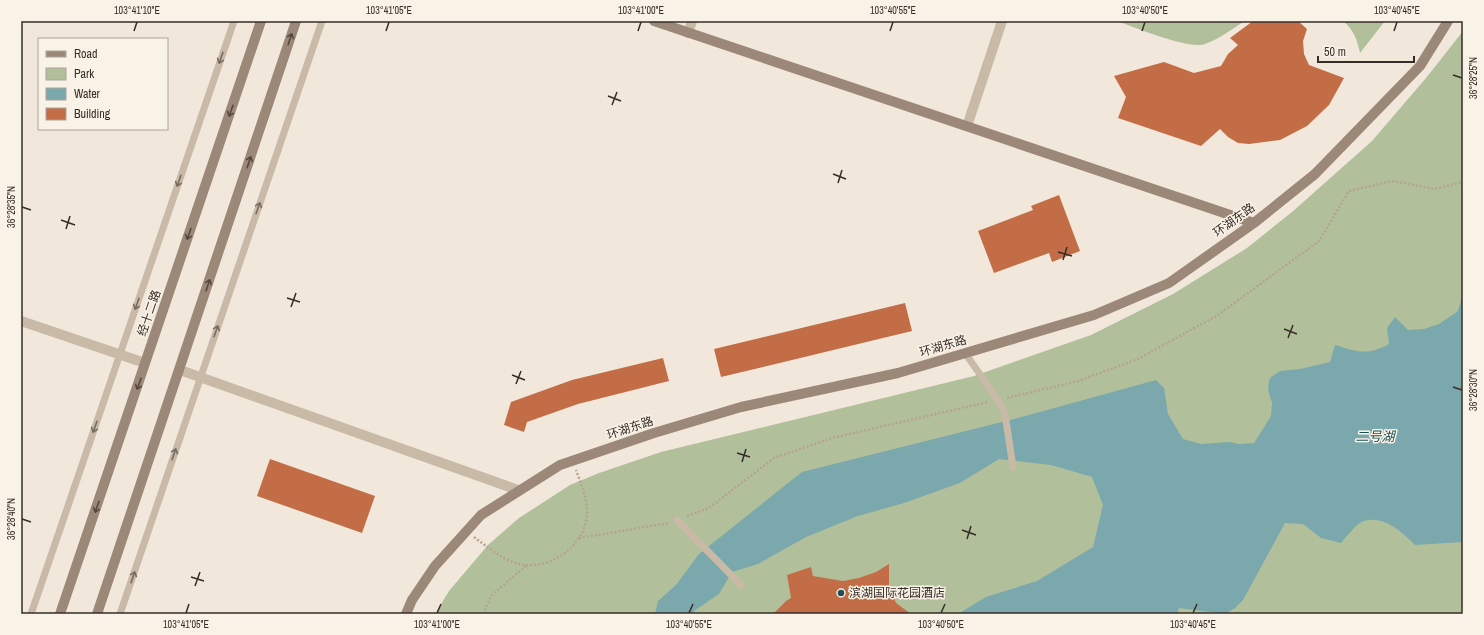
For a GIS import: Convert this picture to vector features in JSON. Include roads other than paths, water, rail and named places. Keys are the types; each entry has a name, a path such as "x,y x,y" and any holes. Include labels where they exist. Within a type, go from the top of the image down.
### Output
{"street":[{"name":"经十二路","path":"60,614 262,21"},
{"path":"97,614 296,21"},
{"path":"654,21 1254,223"},
{"path":"688,33 692,21"},
{"path":"966,126 1002,21"},
{"name":"环湖东路","path":"406,614 412,600 435,566 481,515 560,464 654,433 741,408 898,373 1094,315 1169,283 1254,223 1315,174 1420,66 1448,21"},
{"path":"21,321 145,363"},
{"path":"180,370 518,490"}],"lane":[{"path":"31,614 234,21"},
{"path":"120,614 322,21"},
{"path":"965,353 998,400 1005,414 1013,467"},
{"path":"677,520 741,585"}],"water":[{"name":"二号湖","path":"1463,293 1463,542 1415,545 1392,526 1379,520 1371,520 1358,524 1341,543 1321,538 1303,524 1285,523 1243,600 1235,608 1225,614 1179,608 1177,614 958,614 986,597 1037,581 1093,547 1103,505 1092,477 1051,465 999,459 960,483 904,503 858,516 806,537 758,564 732,572 719,594 694,611 695,614 655,614 658,601 676,585 699,554 802,472 1018,418 1156,380 1164,388 1168,414 1183,439 1201,444 1230,442 1239,444 1254,443 1271,416 1272,403 1268,390 1271,377 1280,371 1300,369 1330,362 1335,345 1362,352 1381,348 1389,344 1387,328 1395,317 1408,330 1424,329 1439,324 1458,311"}],"place":[{"name":"滨湖国际花园酒店","path":"841,593"}]}
